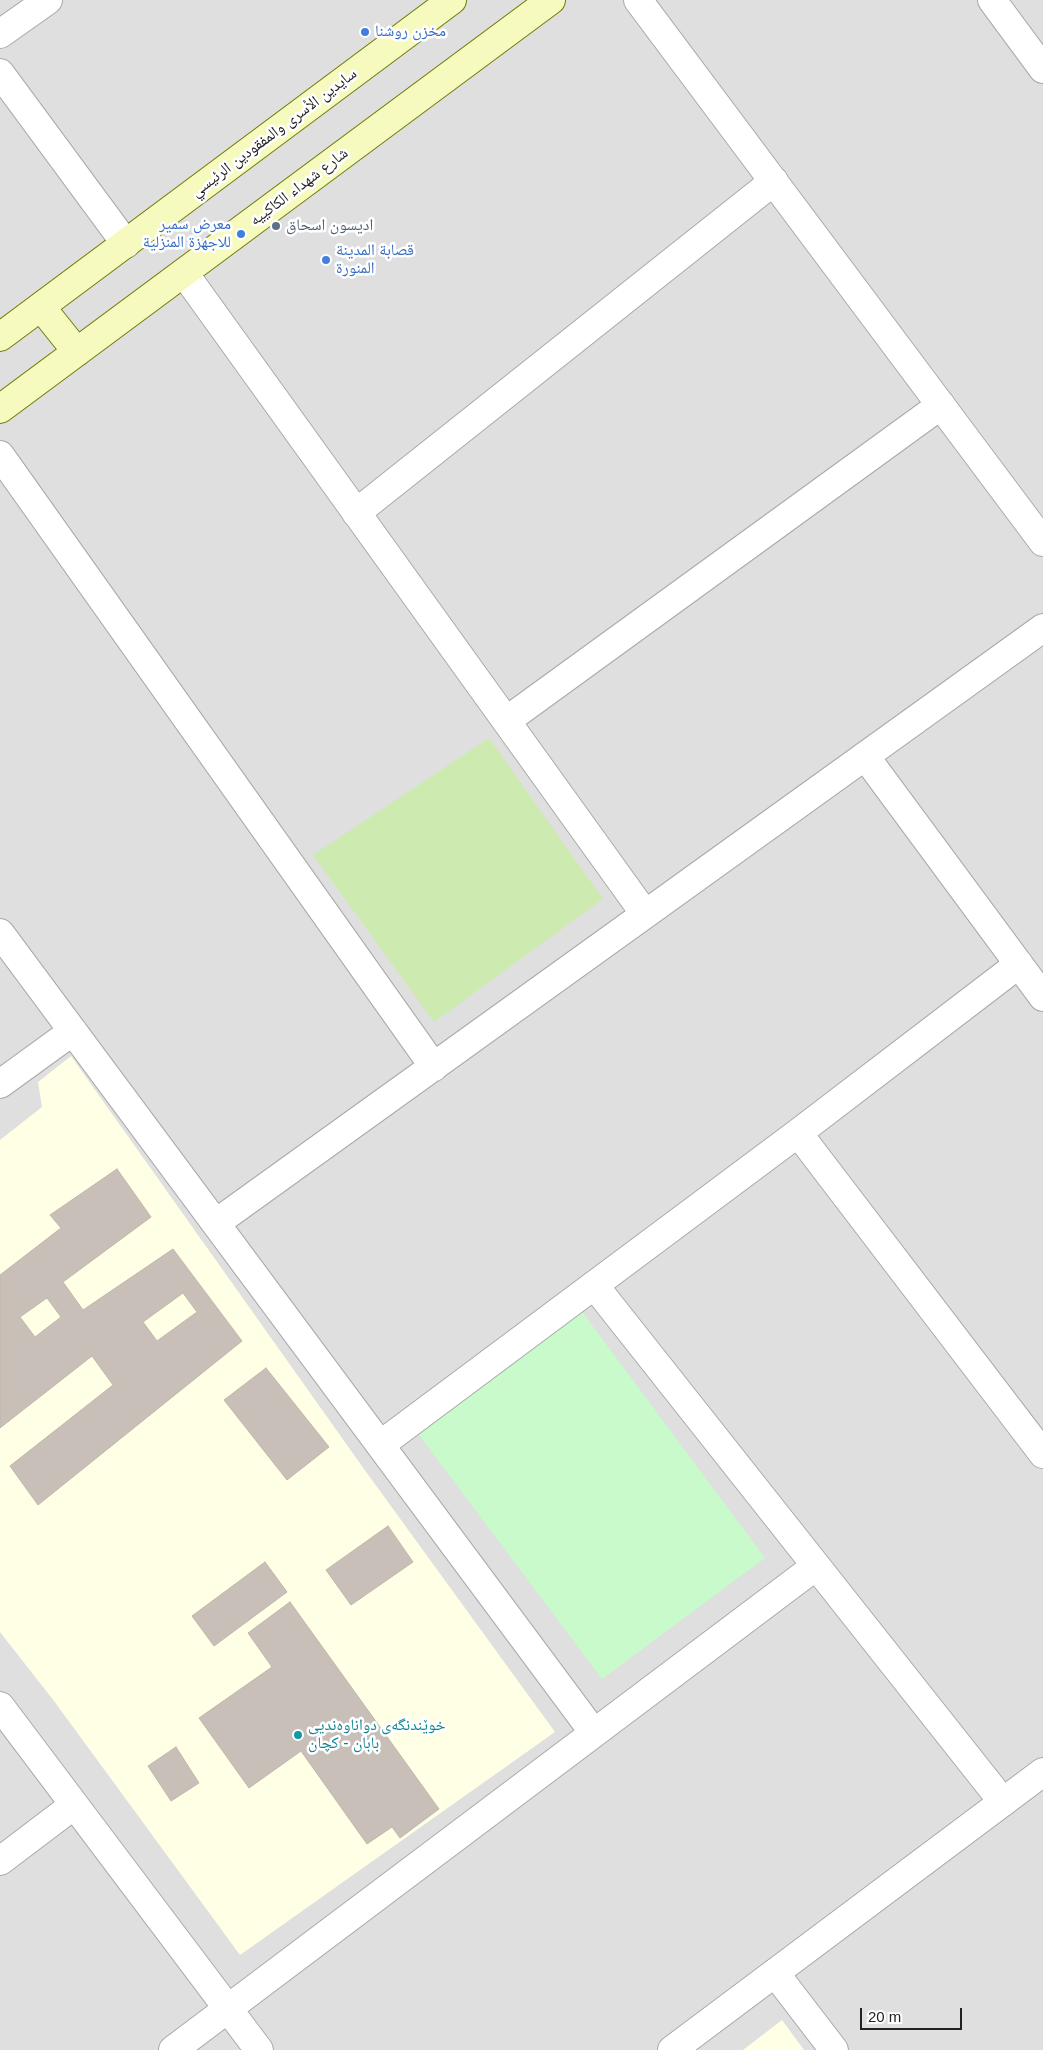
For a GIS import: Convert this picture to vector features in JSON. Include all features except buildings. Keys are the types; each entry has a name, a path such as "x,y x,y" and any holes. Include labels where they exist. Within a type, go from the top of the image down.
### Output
{"main road":[{"name":"سايدين الأسرى والمفقودين الرئيسي","path":"0,337 452,0"},
{"name":"شارع شهداء الكاكييه","path":"0,409 551,0"},
{"path":"41,307 77,352"}],"street":[{"path":"0,34 48,0"},
{"path":"638,0 1043,542"},
{"path":"992,0 1043,69"},
{"path":"0,73 126,244"},
{"path":"356,512 774,181"},
{"path":"184,272 645,914"},
{"path":"506,721 940,405"},
{"path":"0,456 434,1067"},
{"path":"216,1223 1043,628"},
{"path":"865,756 1043,997"},
{"path":"0,933 594,1733"},
{"path":"380,1445 798,1133 1019,964"},
{"path":"0,1084 73,1031"},
{"path":"798,1133 1043,1454"},
{"path":"594,1285 1003,1802"},
{"path":"173,2050 816,1566"},
{"path":"0,1706 259,2050"},
{"path":"672,2050 1043,1772"},
{"path":"0,1861 74,1805"},
{"path":"775,1973 834,2050"}],"shaded area":[{"path":"0,0 1043,0 1043,2050 0,2050"},
{"path":"71,1056 364,1469 555,1732 240,1955 54,1701 0,1632 0,1140 42,1107 38,1082"},
{"path":"782,2020 804,2050 743,2050"}],"green space":[{"path":"489,738 603,899 434,1022 313,855"},
{"path":"580,1309 765,1558 602,1679 416,1431"}],"place":[{"name":"مخزن روشنا","path":"365,32"},
{"name":"اديسون اسحاق","path":"276,226"},
{"name":"معرض سمير للاجهزة المنزلية","path":"241,234"},
{"name":"قصابة المدينة المنورة","path":"326,260"},
{"name":"خوێندنگەی دواناوەندیی بابان - کچان","path":"298,1735"}]}
